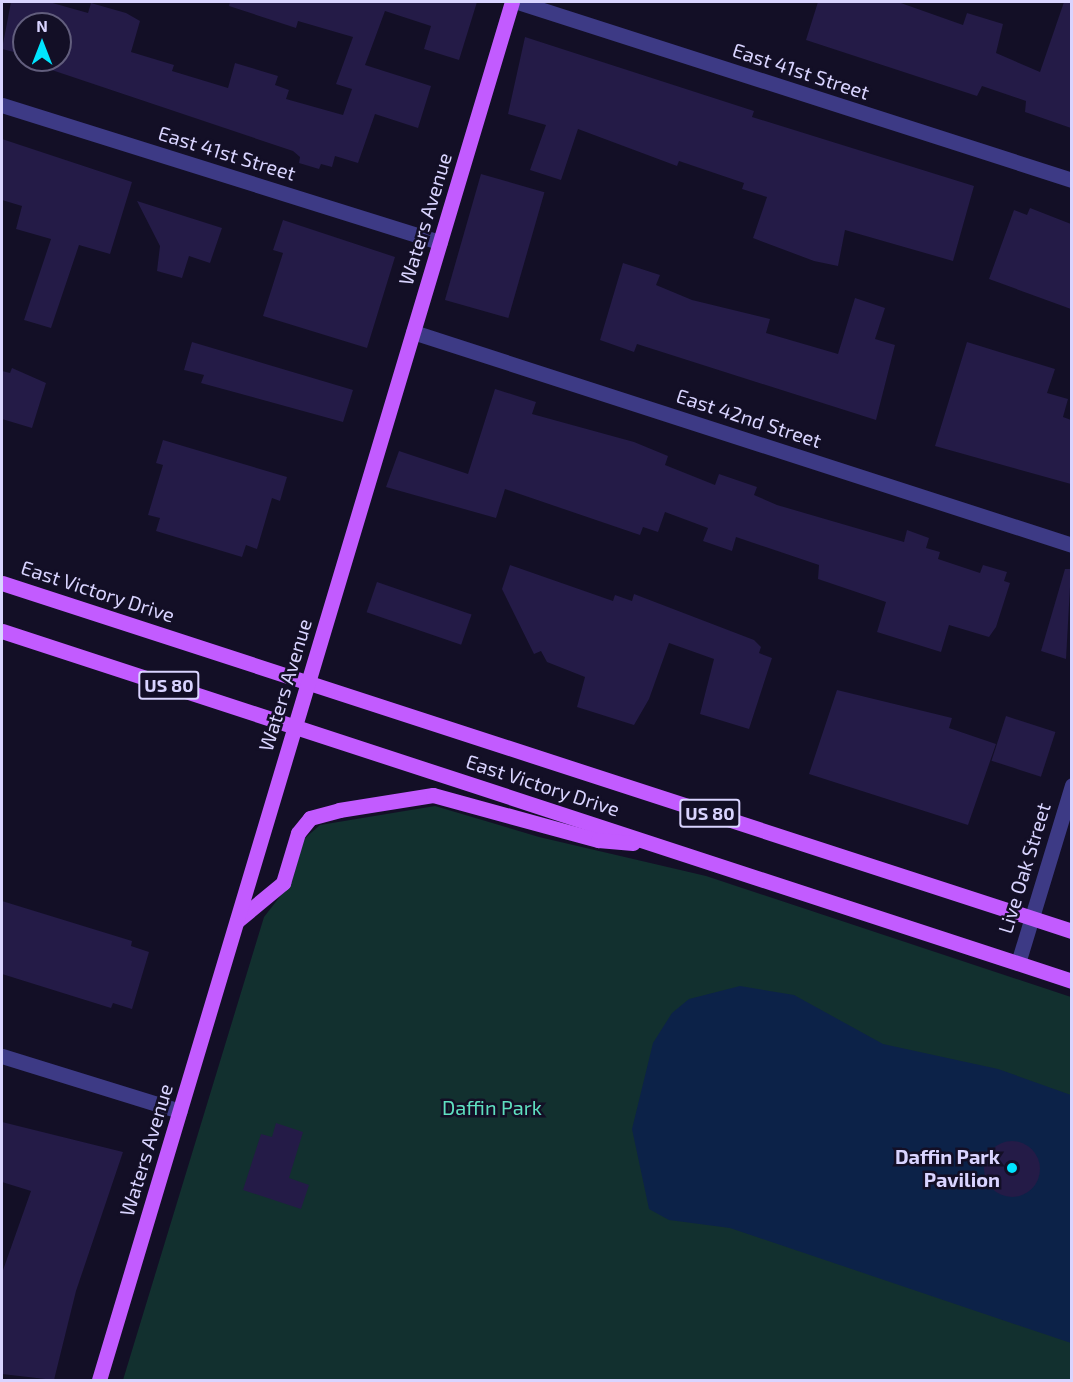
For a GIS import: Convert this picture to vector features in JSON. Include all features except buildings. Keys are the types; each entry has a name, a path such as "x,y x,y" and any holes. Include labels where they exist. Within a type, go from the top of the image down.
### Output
{"main road":[{"name":"Waters Avenue","path":"99,1380 512,2"},
{"name":"East Victory Drive","path":"2,583 308,680 1071,931"},
{"name":"East Victory Drive","path":"2,632 1071,981"},
{"path":"237,921 283,883 298,833 310,818 339,810 433,795 598,840 662,846"}],"street":[{"name":"East 41st Street","path":"518,2 1071,180"},
{"name":"East 41st Street","path":"2,105 440,242"},
{"name":"East 42nd Street","path":"413,332 1071,545"},
{"name":"Live Oak Street","path":"1018,963 1071,785"},
{"path":"2,1056 180,1111"}],"green space":[{"name":"Daffin Park","path":"435,806 539,837 706,876 1071,997 1071,1380 123,1380 264,917 292,881 304,839 320,825"}],"water":[{"path":"740,986 794,995 883,1044 998,1069 1071,1095 1071,1343 730,1228 669,1220 649,1209 632,1129 653,1043 672,1013 689,999"}],"place":[{"name":"Daffin Park Pavilion","path":"1012,1168"}]}
